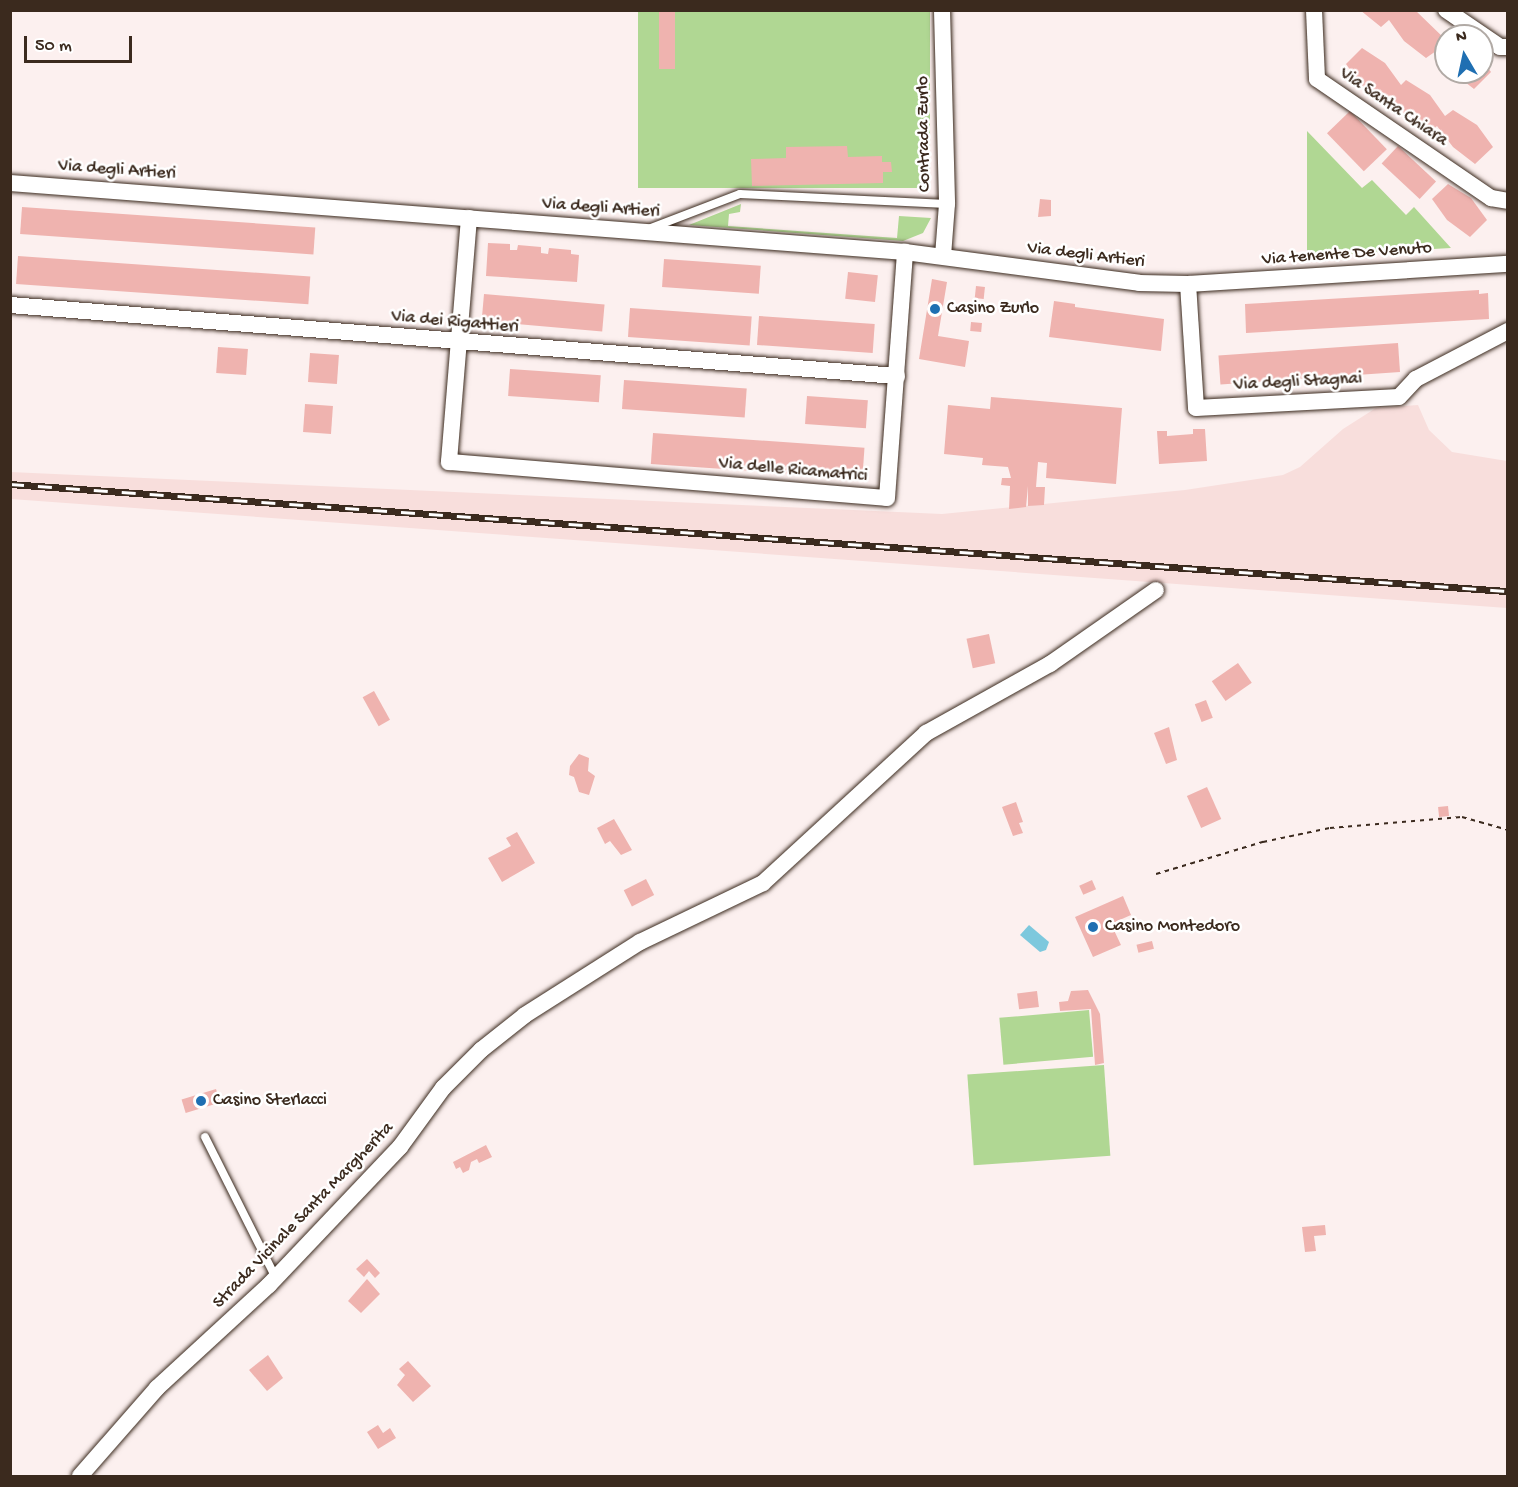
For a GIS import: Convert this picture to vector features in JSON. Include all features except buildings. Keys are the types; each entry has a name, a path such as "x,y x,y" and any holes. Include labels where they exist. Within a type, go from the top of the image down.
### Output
{"street":[{"name":"Contrada Zurlo","path":"942,10 947,204 944,256"},
{"name":"Via Santa Chiara","path":"1314,10 1317,79 1491,198 1508,201"},
{"path":"1446,10 1500,47 1508,47"},
{"name":"Via degli Artieri","path":"10,183 905,252 1139,283 1188,284"},
{"path":"459,343 469,218"},
{"name":"Via delle Ricamatrici","path":"459,343 449,462 887,498 905,252"},
{"name":"Via tenente De Venuto","path":"1188,284 1508,264"},
{"name":"Via degli Stagnai","path":"1188,284 1196,408 1399,397 1416,379 1508,331"},
{"name":"Via dei Rigattieri","path":"10,305 459,343 897,376"},
{"name":"Strada Vicinale Santa Margherita","path":"80,1476 157,1388 276,1278 400,1148 443,1088 481,1050 525,1015 640,942 763,883 926,733 1050,664 1156,590"}],"lane":[{"path":"642,232 740,194 947,204"},
{"path":"205,1137 276,1278"}],"path":[{"path":"1156,874 1263,842 1330,828 1462,817 1508,830"}],"shaded area":[{"path":"1418,405 1429,430 1452,452 1507,461 1507,608 11,499 10,472 942,514 1185,490 1283,475 1300,467 1343,429 1376,408"}],"green space":[{"path":"638,11 930,11 930,188 638,188"},
{"path":"1307,131 1362,188 1372,180 1406,215 1414,207 1451,248 1307,256"},
{"path":"741,204 740,212 729,214 728,226 897,238 899,216 931,218 923,233 903,241 689,225"},
{"path":"1089,1010 1093,1057 1003,1065 999,1018"},
{"path":"1104,1065 1110,1156 974,1165 967,1075"}],"water":[{"path":"1029,925 1049,942 1046,950 1040,952 1020,935"}],"railway":[{"path":"10,484 1508,591"}],"place":[{"name":"Casino Zurlo","path":"935,309"},
{"name":"Casino Montedoro","path":"1093,927"},
{"name":"Casino Sterlacci","path":"201,1101"}]}
